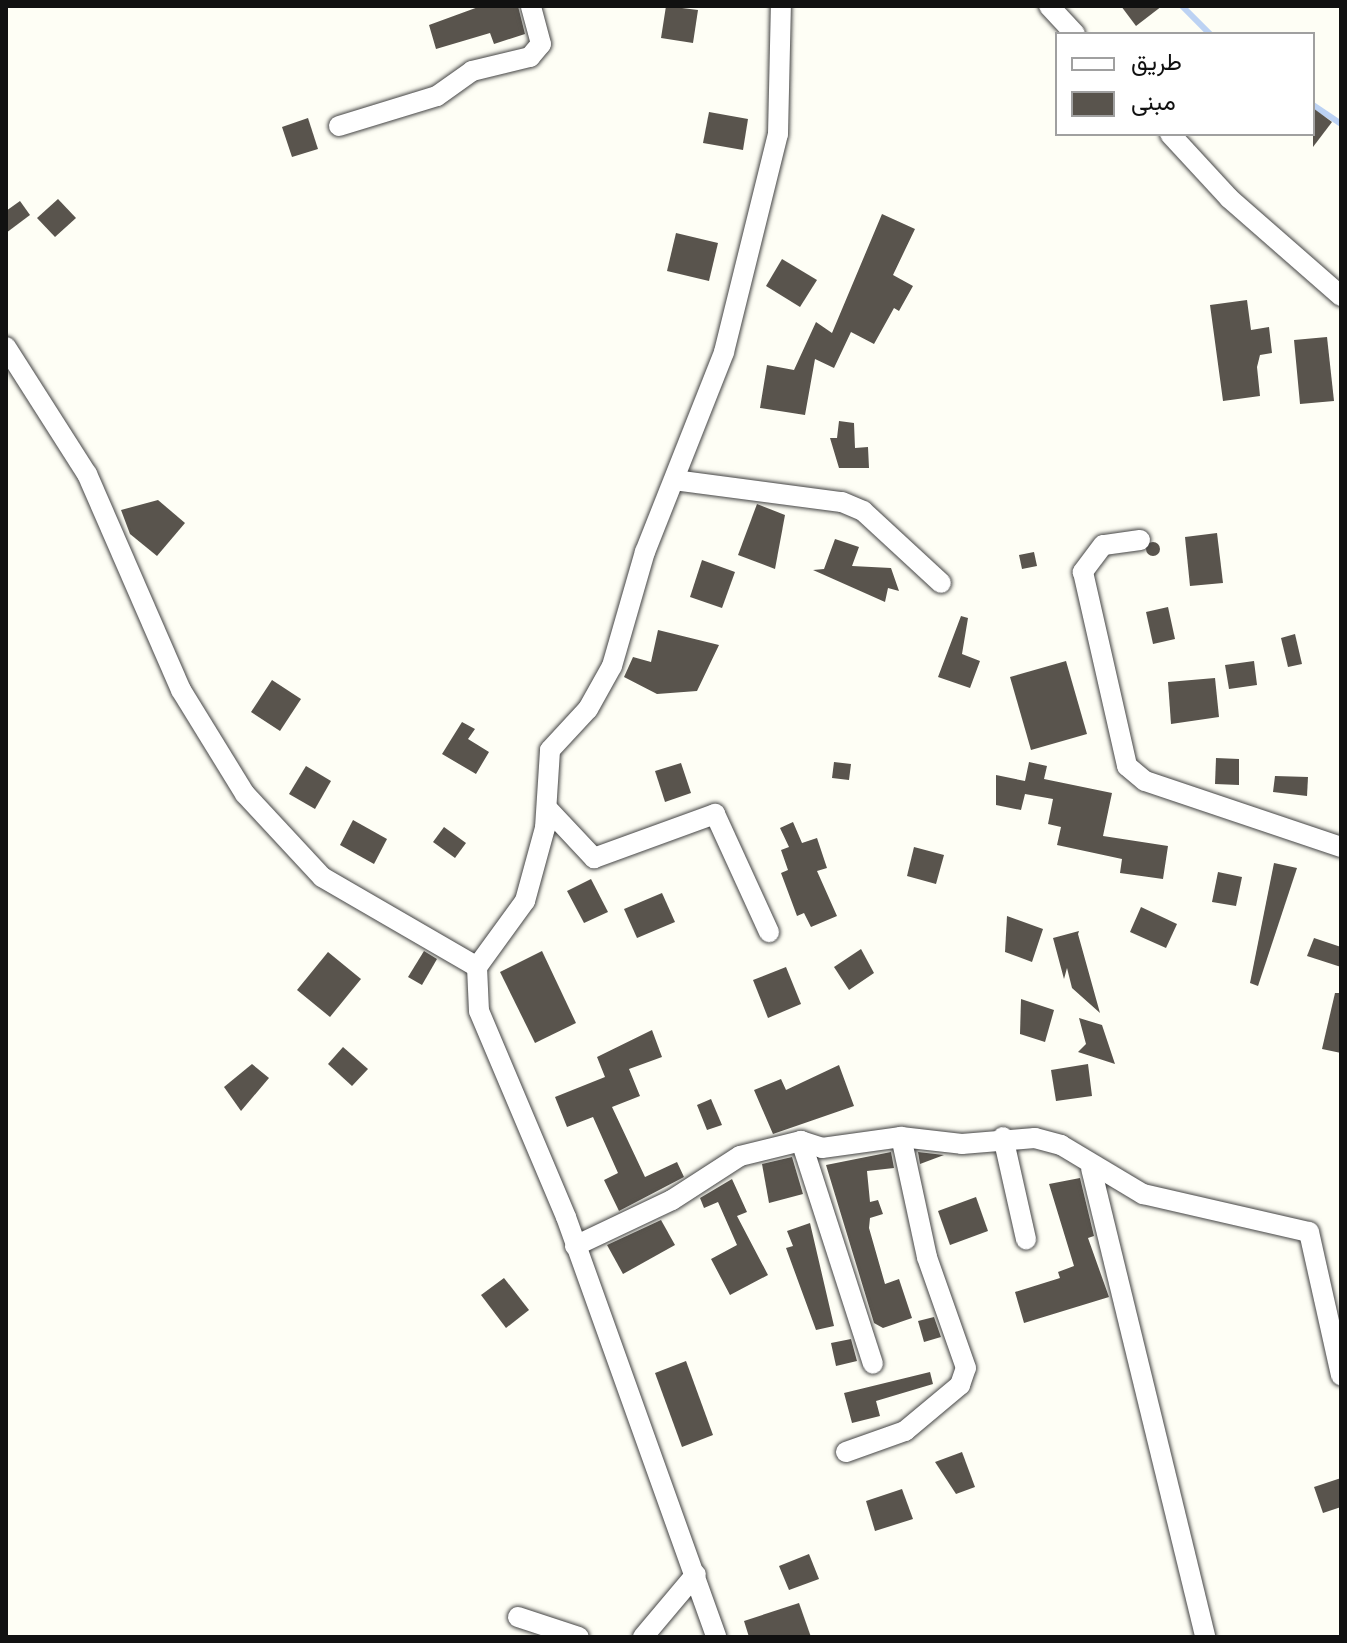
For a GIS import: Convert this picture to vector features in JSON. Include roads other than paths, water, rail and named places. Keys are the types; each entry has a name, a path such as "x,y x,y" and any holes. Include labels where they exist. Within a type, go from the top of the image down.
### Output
{"street":[{"path":"339,126 437,96 472,71 530,57 541,44 531,6"},
{"path":"716,1637 696,1574 575,1246 479,1011 477,967 525,901 547,808 550,750 603,687 674,480 724,352 767,194 781,90 781,6"},
{"path":"1049,6 1073,32"},
{"path":"1172,136 1341,296"},
{"path":"6,347 87,474 181,690 245,794 322,877 477,967"},
{"path":"674,480 842,502 863,511 941,583"},
{"path":"1140,540 1103,545 1083,572 1127,766 1145,781 1341,847"},
{"path":"547,808 594,858 715,814 769,932"},
{"path":"575,1246 672,1200 740,1156 801,1141 822,1148 901,1137 962,1144 1003,1137 1061,1145 1091,1168 1218,1216 1309,1232 1341,1375"},
{"path":"846,1452 905,1431 960,1385 966,1368 927,1257 901,1137"},
{"path":"1003,1137 1026,1239"},
{"path":"801,1141 873,1364"},
{"path":"1091,1168 1205,1637"},
{"path":"643,1637 696,1574"},
{"path":"518,1617 579,1637"}],"waterway":[{"path":"1182,6 1208,32"},
{"path":"1315,106 1341,124"}]}
